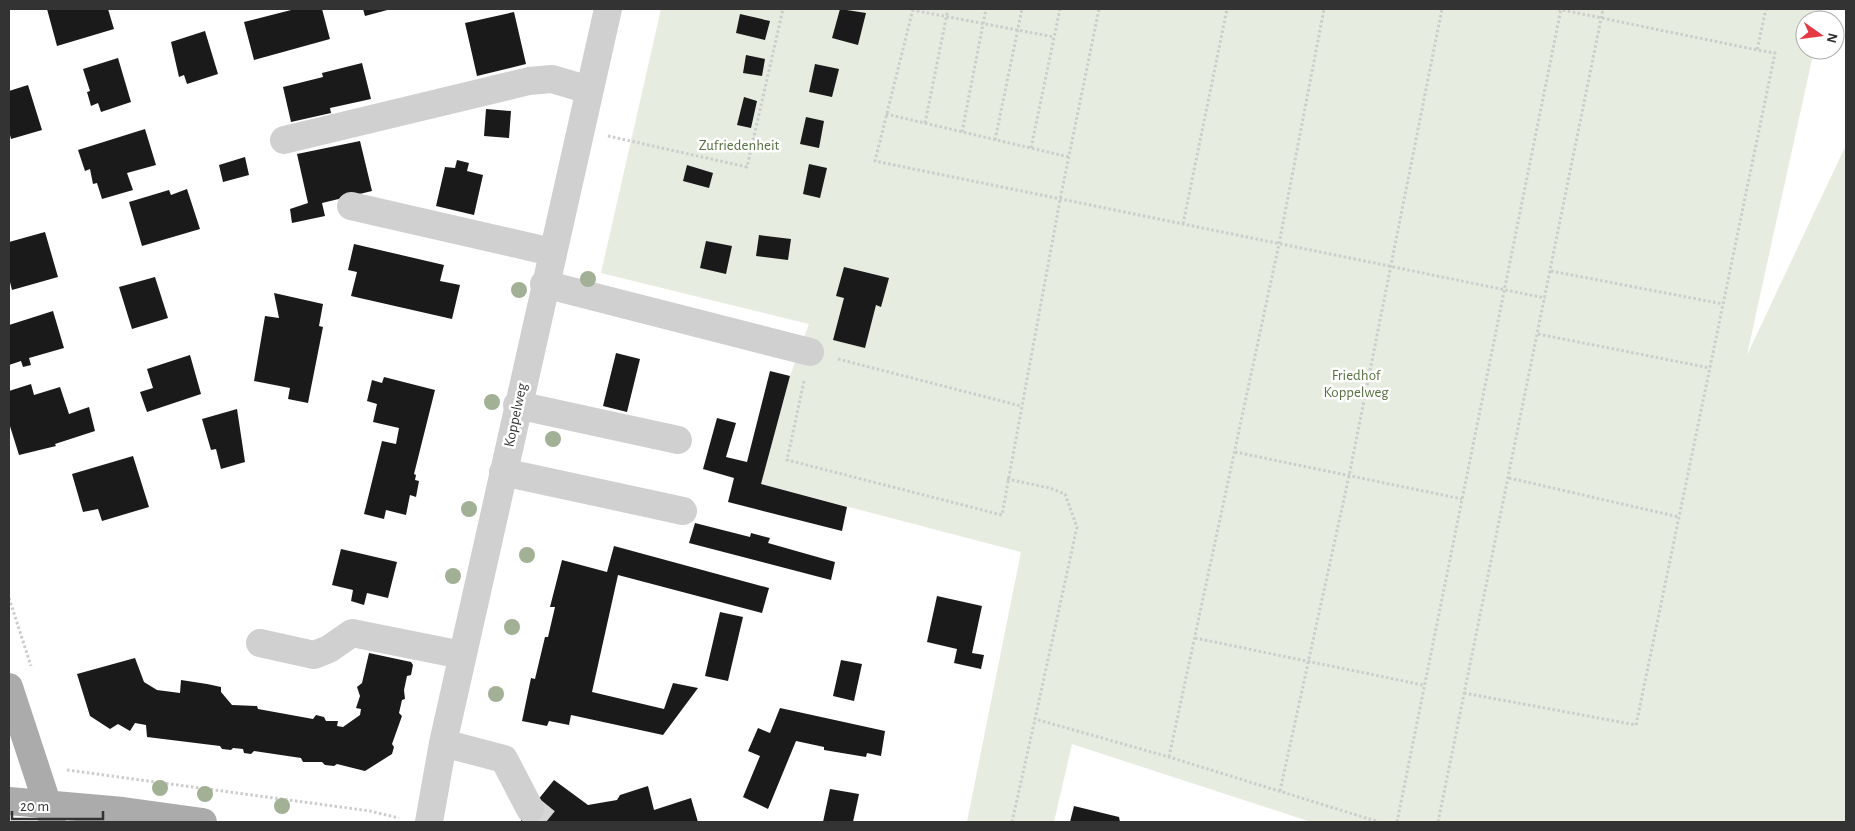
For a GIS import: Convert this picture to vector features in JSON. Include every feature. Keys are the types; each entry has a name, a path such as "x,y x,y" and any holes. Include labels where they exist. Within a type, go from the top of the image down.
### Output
{"main road":[{"path":"9,687 50,813"},
{"path":"9,801 50,813 123,810 203,822"}],"street":[{"name":"Koppelweg","path":"419,821 442,743 544,284 608,9"},
{"path":"284,140 529,81 552,79 589,90"},
{"path":"351,206 552,252"},
{"path":"544,284 810,352"},
{"path":"517,405 678,440"},
{"path":"503,472 682,511"},
{"path":"260,643 314,655 328,649 352,633 462,655"},
{"path":"442,743 504,759 530,809"}],"path":[{"path":"631,140 747,167 783,9"},
{"path":"1054,37 912,9 875,161 1545,298"},
{"path":"925,124 948,9"},
{"path":"962,132 986,9"},
{"path":"994,140 1022,9"},
{"path":"1031,148 1060,9"},
{"path":"1021,406 810,352 786,460 1002,515 1060,200 1099,9"},
{"path":"1183,224 1226,9"},
{"path":"1169,757 1279,244 1324,9"},
{"path":"1280,791 1349,476 1442,9"},
{"path":"1397,822 1560,9 1774,53 1636,724 1464,693"},
{"path":"1438,822 1510,478 1604,9"},
{"path":"1757,50 1766,9"},
{"path":"886,114 1069,157"},
{"path":"1550,271 1723,304"},
{"path":"1538,334 1710,368"},
{"path":"1235,452 1462,499"},
{"path":"1510,478 1679,517"},
{"path":"1008,479 1050,488 1065,494 1077,527 1012,822"},
{"path":"9,598 33,673"},
{"path":"1195,638 1423,685"},
{"path":"1035,719 1169,757 1379,822"},
{"path":"104,774 370,811 419,821"}],"green space":[{"name":"Friedhof Koppelweg","path":"661,9 1823,9 1795,10 1795,60 1812,60 1747,355 1846,145 1846,822 1311,822 1072,744 1054,822 967,822 1021,552 761,484 790,376 809,324 601,273"}],"building":[{"path":"47,9 108,9 114,29 57,46"},
{"path":"295,9 322,9 330,39 254,60 244,22"},
{"path":"363,9 391,9 365,16"},
{"path":"840,9 866,13 858,45 832,38"},
{"path":"514,12 526,64 477,76 465,23"},
{"path":"740,14 770,21 765,40 736,33"},
{"path":"205,31 218,74 187,84 184,75 179,77 171,42"},
{"path":"746,55 765,59 762,76 743,73"},
{"path":"118,58 131,102 101,112 98,103 91,106 87,92 90,91 83,69"},
{"path":"362,63 371,99 330,108 331,113 291,122 283,87 323,77 322,73"},
{"path":"815,64 839,69 832,97 809,92"},
{"path":"28,85 42,130 11,139 9,131 9,91"},
{"path":"744,97 757,101 751,128 737,125"},
{"path":"486,109 511,111 509,138 484,136"},
{"path":"806,117 824,121 819,148 800,144"},
{"path":"145,129 156,165 127,173 133,190 102,199 97,183 93,184 90,169 85,171 78,150"},
{"path":"360,141 372,191 322,203 325,216 292,223 290,209 308,203 297,154"},
{"path":"245,157 249,175 223,182 219,165"},
{"path":"457,160 469,163 467,171 483,175 474,215 436,206 445,167 455,168"},
{"path":"809,164 827,168 820,198 803,194"},
{"path":"687,165 713,173 709,188 683,181"},
{"path":"187,189 200,229 142,246 129,202 169,190 171,195"},
{"path":"45,232 58,277 12,290 9,278 9,242"},
{"path":"759,235 791,239 788,260 756,256"},
{"path":"706,241 732,246 726,274 700,268"},
{"path":"354,244 444,265 440,281 460,285 452,319 351,296 357,272 348,270"},
{"path":"844,267 889,278 881,307 876,305 865,348 833,340 844,298 836,296"},
{"path":"155,277 168,318 132,329 119,287"},
{"path":"274,293 323,304 319,326 323,327 308,403 288,399 290,388 254,381 265,316 279,318"},
{"path":"53,311 64,348 29,358 31,365 23,367 21,361 9,365 9,325"},
{"path":"616,353 640,359 627,412 603,406"},
{"path":"190,355 201,394 147,412 140,392 153,388 147,369"},
{"path":"770,371 790,376 761,484 847,507 842,531 728,502 734,478 703,469 717,418 736,423 726,457 747,462"},
{"path":"384,377 435,390 414,474 416,475 415,480 419,481 416,497 410,495 406,515 386,510 384,519 364,514 382,441 396,444 399,428 373,422 377,404 367,401 372,380 382,383"},
{"path":"31,384 34,395 60,387 69,414 89,407 95,431 55,444 56,446 19,455 9,423 9,391"},
{"path":"237,409 245,462 221,469 216,449 211,450 202,419"},
{"path":"133,456 149,507 102,521 98,509 83,512 72,474"},
{"path":"695,523 750,537 751,533 770,538 768,543 835,562 831,580 689,543"},
{"path":"614,546 769,588 762,613 618,575 592,692 664,709 673,683 698,688 663,735 571,715 569,725 549,721 547,726 522,721 531,678 535,679 545,637 548,637 555,607 550,607 562,560 607,572"},
{"path":"341,549 397,562 388,598 367,593 364,605 351,601 353,590 332,585"},
{"path":"937,596 982,606 972,653 984,655 981,669 954,663 957,649 927,642"},
{"path":"720,612 743,617 728,681 705,676"},
{"path":"369,653 411,662 413,665 411,675 407,676 404,690 405,699 402,700 399,713 402,716 392,744 394,747 392,754 365,771 337,764 334,766 325,765 322,762 303,762 301,758 254,751 251,754 244,753 243,749 222,749 220,746 147,737 146,725 135,723 130,731 118,724 110,729 90,716 77,674 135,658 144,682 157,690 180,693 181,680 207,684 221,687 221,692 232,705 257,706 258,709 313,719 316,715 324,717 326,721 338,721 337,726 343,727 360,715 361,709 356,708 360,696 357,687 362,683"},
{"path":"841,660 862,664 854,701 833,696"},
{"path":"780,708 885,731 881,756 867,753 866,757 824,750 824,747 796,741 768,809 743,797 760,756 748,751 758,728 770,733"},
{"path":"554,780 588,805 617,800 620,795 648,786 654,810 691,798 698,822 520,822"},
{"path":"830,789 859,794 853,822 823,822"},
{"path":"1074,806 1119,817 1120,822 1070,822"}],"tunnel":[{"path":"530,809 546,822"}],"park label":[{"name":"Zufriedenheit","path":"739,145"}]}
